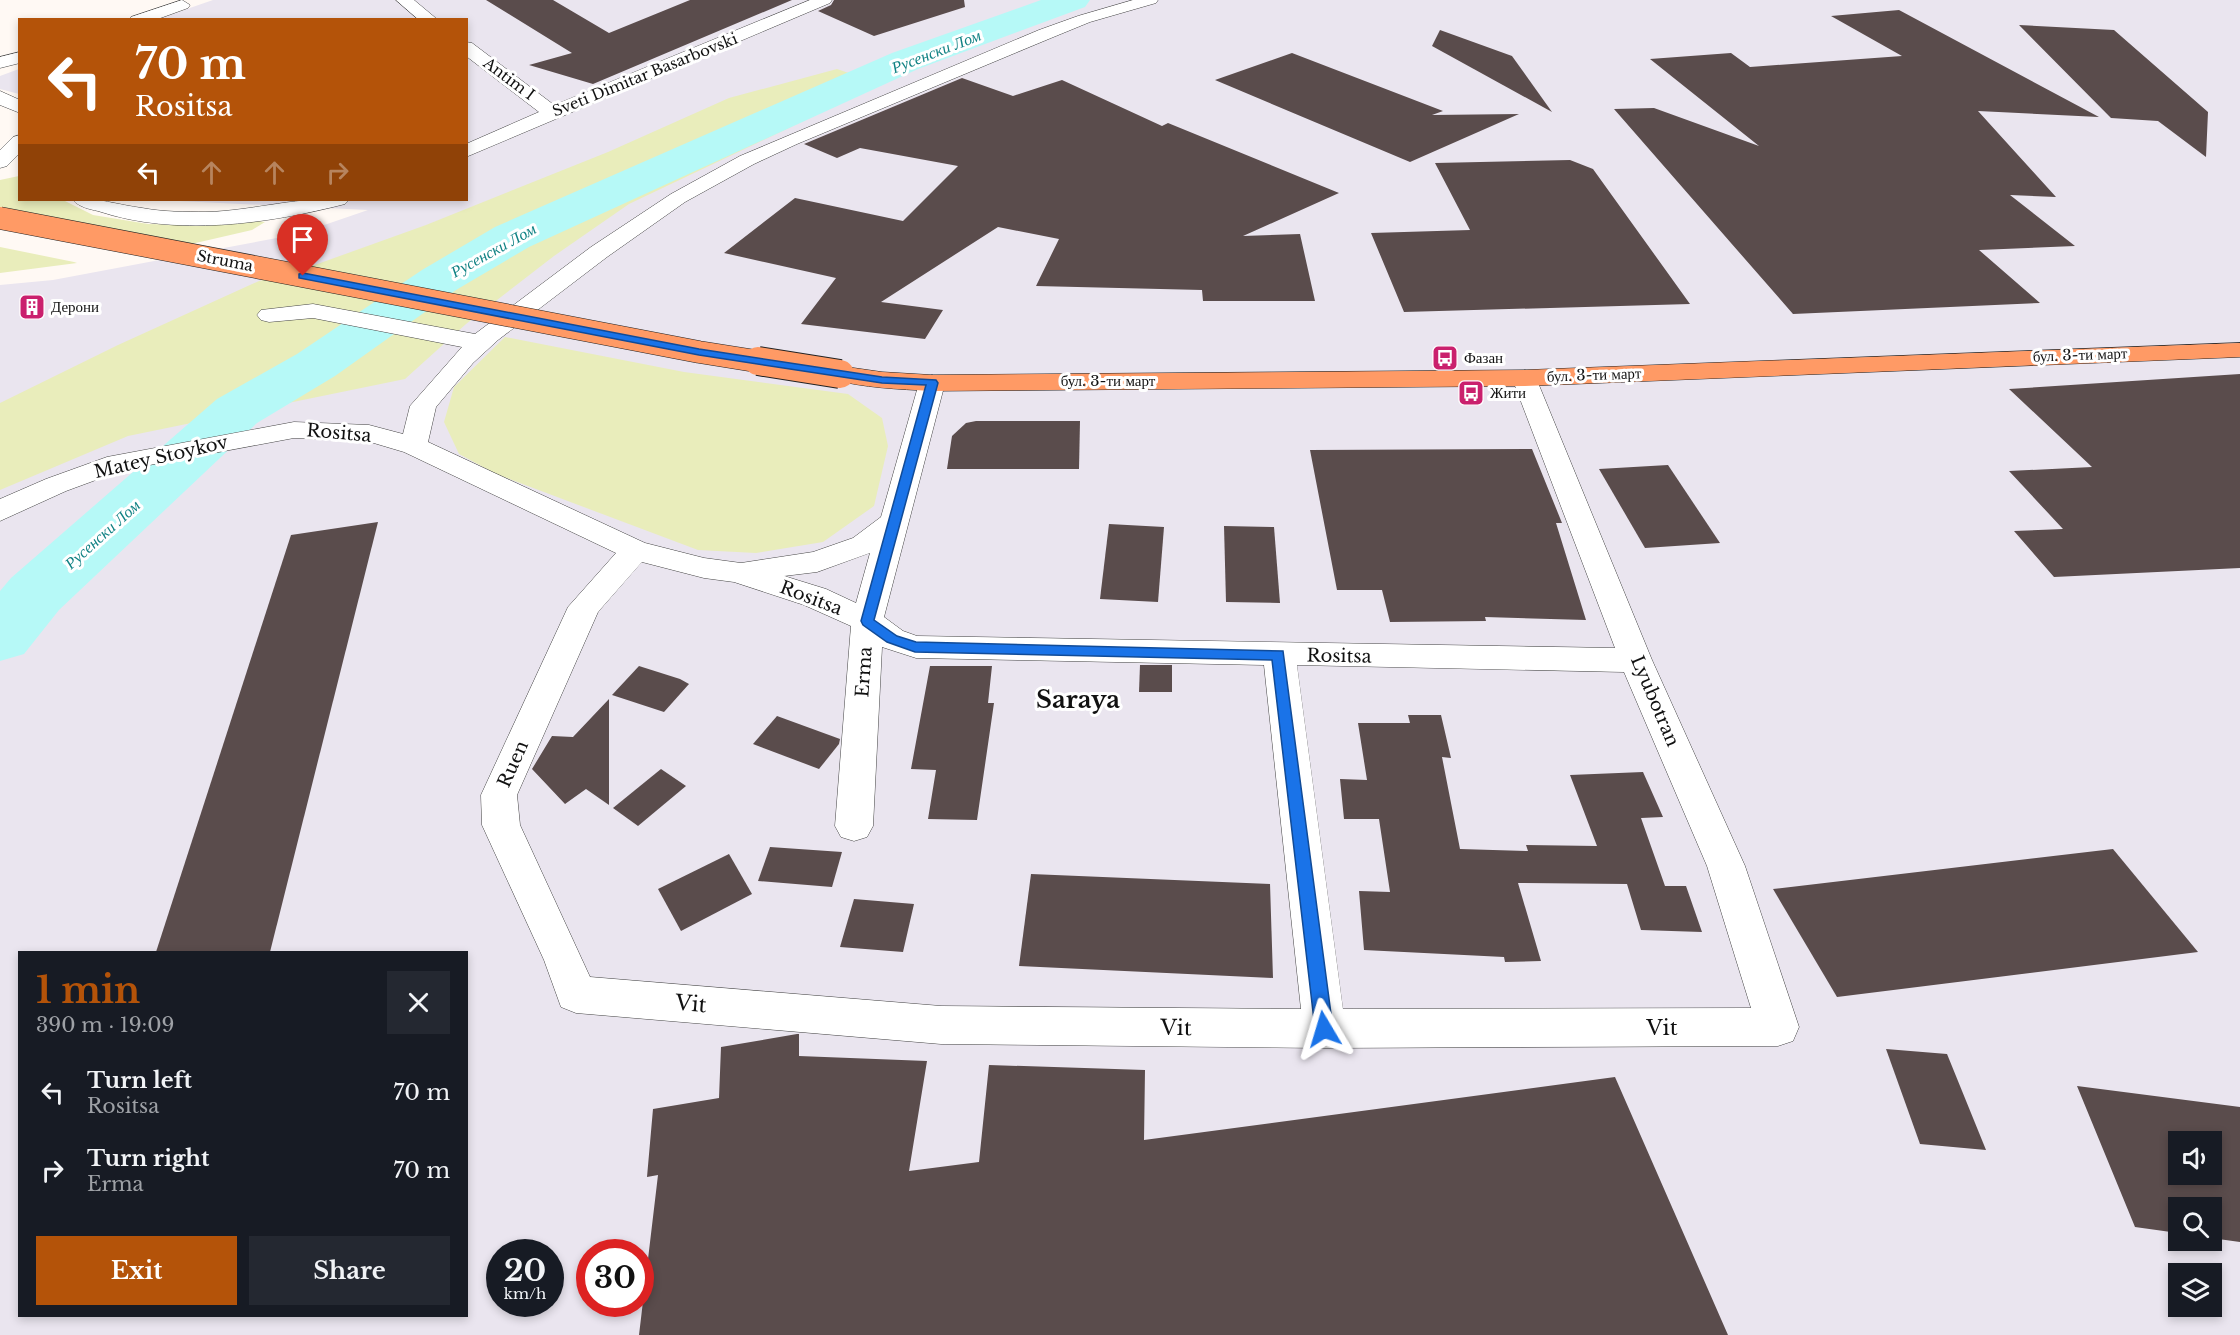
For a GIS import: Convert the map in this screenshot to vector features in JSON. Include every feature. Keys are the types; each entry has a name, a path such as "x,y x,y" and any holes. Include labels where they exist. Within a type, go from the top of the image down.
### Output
{"main road":[{"name":"Struma","path":"0,218 699,352 840,374"},
{"name":"бул. 3-ти март","path":"840,374 882,380 932,383 1525,378 2240,350"}],"street":[{"path":"404,0 427,18"},
{"name":"Sveti Dimitar Basarbovski","path":"468,150 552,112 824,0"},
{"path":"414,446 423,406 440,383 481,343 598,252 678,198 747,160 1045,33 1150,0"},
{"path":"141,18 177,2"},
{"name":"Antim I","path":"468,49 552,112"},
{"path":"0,63 18,58"},
{"path":"0,97 18,107"},
{"path":"0,162 18,143"},
{"path":"0,173 18,169"},
{"path":"87,201 130,213 193,217 273,212 333,201"},
{"path":"269,315 313,310 481,343"},
{"name":"Lyubotran","path":"1525,378 1636,660 1726,866 1778,1027"},
{"name":"Erma","path":"854,826 867,621 932,383"},
{"name":"Rositsa","path":"294,429 369,433 414,446 635,550 704,568 737,572 815,597 867,621 892,639 915,647 1636,660"},
{"name":"Matey Stoykov","path":"0,513 7,507 56,485 117,464 294,429"},
{"path":"737,572 817,562 864,545 895,521"},
{"name":"Ruen","path":"576,994 564,960 501,825 499,795 584,607 635,550"},
{"path":"1279,655 1324,1029"},
{"name":"Vit","path":"576,994 941,1025 1324,1029 1778,1027"}],"shaded area":[{"path":"213,0 2240,0 2240,1335 0,1335 0,285 53,280 298,234 368,210 179,201 468,201 468,18 161,18"},
{"path":"18,69 18,94 0,89 0,76"}],"green space":[{"path":"837,69 881,84 629,204 554,256 466,324 405,379 128,436 0,490 0,403 118,345 259,281 298,271 426,225 608,152 729,98"},
{"path":"18,176 18,201 65,201 93,215 148,224 185,225 250,220 265,222 252,230 187,245 0,208 0,180"},
{"path":"0,247 74,262 77,263 0,273"},
{"path":"505,337 684,372 848,394 882,418 888,446 874,506 823,542 756,553 698,550 496,474 459,454 444,422 454,387"}],"building":[{"path":"486,0 553,0 609,33 690,0 792,0 593,84 529,65 572,53"},
{"path":"834,0 964,0 965,7 874,36 818,11 831,5"},
{"path":"1899,10 2099,117 1978,111 2056,197 2010,195 2075,246 1979,250 2040,303 1793,314 1614,109 1654,108 1759,146 1650,59 1731,53 1750,67 1902,56 1831,16"},
{"path":"2019,25 2114,30 2208,112 2206,157 2158,121 2111,118"},
{"path":"1440,30 1512,56 1552,112 1432,46"},
{"path":"1292,53 1443,111 1432,115 1519,114 1410,162 1215,80"},
{"path":"962,78 1013,96 1062,80 1162,126 1168,123 1339,193 1243,236 1300,234 1315,301 1203,301 1202,290 1036,286 1059,239 998,227 881,302 943,310 925,339 801,324 836,278 724,253 795,198 903,221 958,166 860,148 837,158 804,144"},
{"path":"1570,160 1593,169 1690,304 1404,312 1371,233 1470,230 1435,163"},
{"path":"2240,374 2240,568 2054,577 2014,531 2063,529 2009,471 2092,467 2009,389"},
{"path":"976,421 1080,421 1079,469 947,469 952,436 966,423"},
{"path":"1532,449 1562,523 1556,523 1586,620 1485,617 1486,621 1390,622 1382,590 1337,590 1310,450"},
{"path":"1668,465 1720,543 1645,548 1599,469"},
{"path":"378,522 270,951 156,951 291,535"},
{"path":"1109,524 1164,527 1158,602 1100,599"},
{"path":"1224,526 1274,527 1280,603 1226,602"},
{"path":"1140,665 1172,665 1172,692 1139,692"},
{"path":"639,666 689,684 664,712 612,695"},
{"path":"930,666 992,666 988,703 994,703 977,820 928,819 936,770 911,769"},
{"path":"609,699 609,805 586,789 565,804 532,769 552,736 573,737"},
{"path":"1408,715 1441,715 1451,758 1442,757 1460,849 1528,851 1526,845 1597,846 1570,775 1643,772 1663,817 1641,818 1665,886 1686,886 1702,932 1641,930 1627,884 1518,883 1541,961 1505,962 1504,957 1364,950 1359,891 1390,892 1379,819 1344,819 1340,779 1367,780 1358,723 1410,723"},
{"path":"777,716 840,739 839,744 819,769 753,744"},
{"path":"661,769 686,786 638,826 613,808"},
{"path":"770,847 842,852 832,887 758,881"},
{"path":"2113,849 2198,952 1837,997 1773,889"},
{"path":"729,854 752,894 681,931 658,889"},
{"path":"1031,874 1270,884 1273,978 1019,966"},
{"path":"854,899 914,904 903,952 840,947"},
{"path":"799,1034 799,1056 927,1061 909,1171 979,1162 989,1065 1145,1070 1144,1140 1615,1077 1728,1335 639,1335 641,1317 654,1317 654,1239 650,1239 658,1175 647,1177 653,1109 719,1098 721,1047"},
{"path":"1886,1049 1947,1054 1986,1150 1920,1144"},
{"path":"2077,1086 2240,1107 2240,1242 2222,1240 2222,1197 2168,1197 2168,1232 2135,1227"}],"waterway":[{"name":"Русенски Лом","path":"0,637 35,594 237,411 316,365 439,280 512,237 577,206 674,166 905,61 1073,0"}],"place":[{"name":"Дерони","path":"32,307"},
{"name":"Фазан","path":"1445,358"},
{"name":"Жити","path":"1471,393"}],"district":[{"name":"Saraya","path":"1078,700"}],"route":[{"path":"303,276 699,352 882,380 932,383 867,621 892,639 915,647 1279,655 1324,1029"}]}
